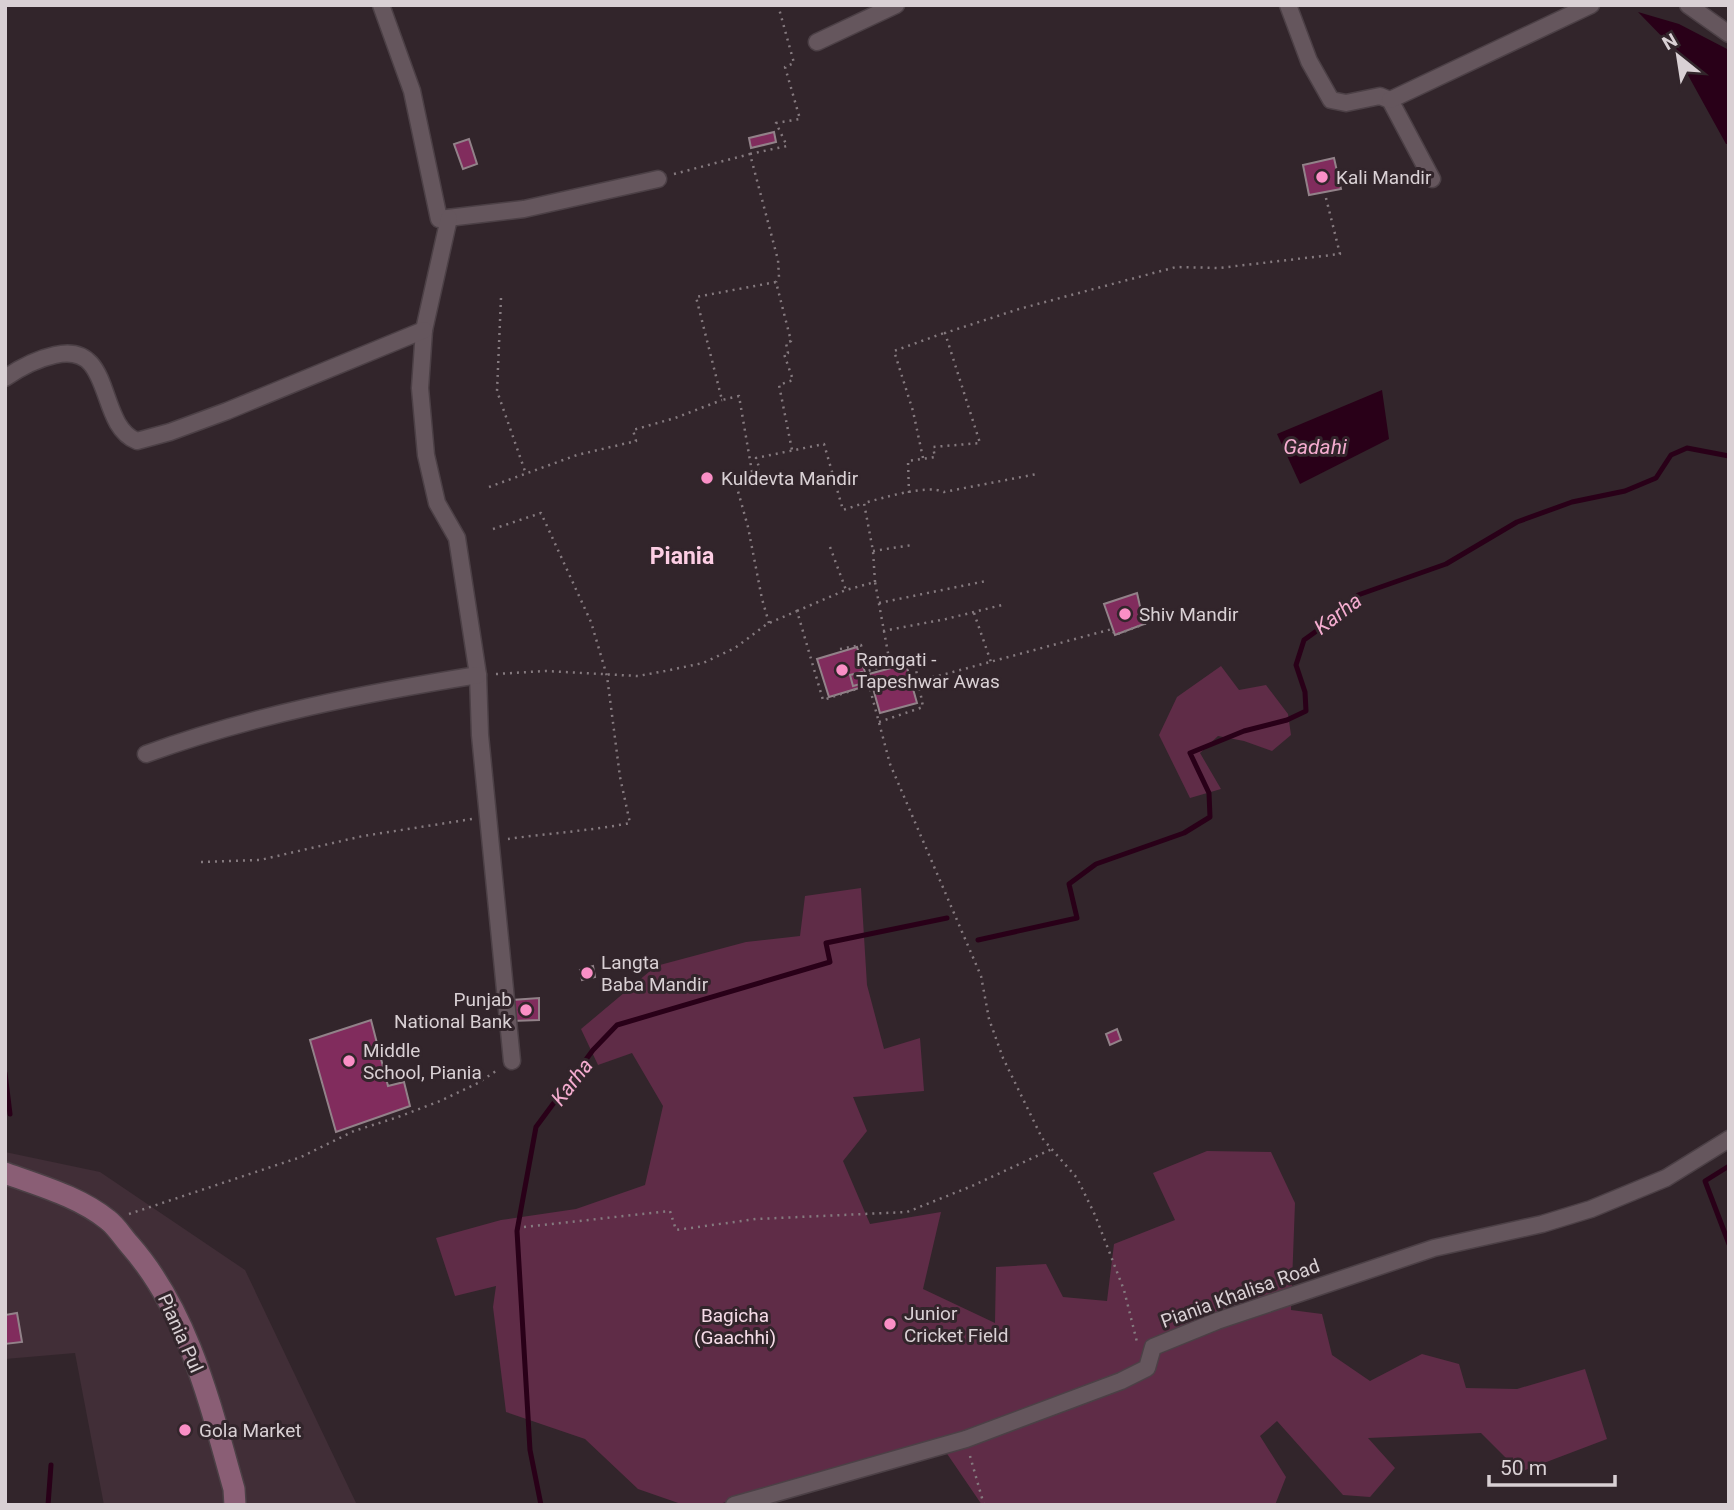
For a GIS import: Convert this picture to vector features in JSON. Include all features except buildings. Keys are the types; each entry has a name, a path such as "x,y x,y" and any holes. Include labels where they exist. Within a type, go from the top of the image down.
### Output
{"main road":[{"name":"Piania Pul","path":"5,1173 77,1199 109,1220 144,1260 176,1313 207,1394 234,1497"}],"street":[{"path":"381,5 412,91 439,219 524,209 658,180"},
{"path":"817,42 896,5"},
{"path":"1288,5 1309,61 1331,100 1346,103 1380,96 1390,100 1432,180"},
{"path":"1390,100 1591,5"},
{"path":"1688,5 1729,34"},
{"path":"449,218 424,330 420,388 426,456 437,503 457,538 478,675 480,736 512,1061"},
{"path":"5,378 25,365 46,357 76,353 87,359 97,372 117,424 125,435 137,441 227,411 424,330"},
{"path":"146,754 189,738 280,713 407,686 478,675"},
{"name":"Piania Khalisa Road","path":"734,1505 966,1439 1121,1381 1147,1368 1153,1348 1217,1321 1434,1248 1542,1224 1591,1209 1666,1178 1729,1139"}],"path":[{"path":"658,180 787,146 776,123 800,119 785,67 794,63 778,5"},
{"path":"750,154 778,260 779,277 776,282 791,341 786,343 788,352 784,354 793,380 779,385 792,450"},
{"path":"923,458 913,411 894,351 1041,303 1177,267 1219,268 1340,254 1325,194"},
{"path":"722,400 696,297 776,282"},
{"path":"501,298 498,391 526,474"},
{"path":"909,493 908,461 935,457 933,447 980,443 944,333"},
{"path":"489,487 578,454 635,441 633,430 739,396 752,472"},
{"path":"769,623 734,477 760,470 756,458 824,444 843,510 909,493 944,492 1037,474"},
{"path":"864,503 873,551 874,582 890,664"},
{"path":"491,842 575,830 589,831 630,823 620,777 607,676 591,622 541,513 493,529"},
{"path":"873,551 912,545"},
{"path":"830,547 846,590"},
{"path":"879,603 986,581"},
{"path":"478,675 545,671 638,676 703,663 735,648 769,623 846,590 874,582"},
{"path":"883,631 1002,605"},
{"path":"797,611 823,700 869,685 890,764 981,976 989,1019 1003,1058 1042,1138 1077,1178 1096,1215 1115,1264 1147,1368"},
{"path":"974,613 991,663"},
{"path":"918,678 991,663 1112,629 1115,635 1150,622"},
{"path":"840,649 861,645 868,671 913,659 923,707 879,722"},
{"path":"201,862 260,860 363,836 466,821 488,812"},
{"path":"109,1220 301,1157 354,1131 440,1101 478,1083 512,1061"},
{"path":"524,1227 670,1211 676,1230 756,1219 907,1212 1052,1149"},
{"path":"966,1439 984,1505"}],"shaded area":[{"path":"5,1152 100,1172 245,1270 357,1505 104,1505 75,1353 5,1359"}],"green space":[{"path":"1221,666 1239,690 1266,685 1288,714 1291,735 1272,751 1244,741 1218,736 1200,753 1221,789 1190,798 1159,735 1177,697"},
{"name":"Bagicha (Gaachhi)","path":"861,888 867,985 884,1049 920,1038 924,1091 853,1097 867,1131 843,1161 870,1224 941,1212 923,1289 995,1323 996,1267 1046,1264 1063,1297 1107,1301 1114,1244 1175,1220 1153,1173 1207,1151 1271,1152 1295,1203 1291,1310 1322,1314 1332,1355 1370,1381 1422,1354 1459,1364 1466,1388 1517,1389 1585,1369 1607,1439 1520,1472 1481,1433 1368,1438 1395,1468 1370,1497 1343,1495 1277,1421 1260,1436 1286,1477 1275,1505 982,1505 937,1439 716,1505 684,1505 638,1489 585,1439 506,1412 493,1307 496,1286 455,1296 436,1238 501,1220 576,1209 645,1185 663,1106 632,1053 598,1065 581,1029 656,966 746,942 800,936 805,896"}],"water":[{"path":"1638,12 1679,24 1729,50 1729,144 1726,144 1673,48"},
{"name":"Gadahi","path":"1382,390 1389,439 1300,484 1277,434"}],"waterway":[{"name":"Karha","path":"978,940 1077,918 1069,884 1096,864 1184,833 1210,817 1209,793 1190,753 1244,731 1287,720 1306,711 1305,692 1296,665 1304,640 1336,617 1358,595 1446,564 1517,522 1572,502 1625,491 1656,478 1671,455 1687,448 1729,456"},
{"name":"Karha","path":"541,1505 530,1450 517,1231 536,1127 593,1050 617,1025 830,962 826,943 947,918"},
{"path":"5,1073 10,1114"},
{"name":"Karha","path":"1729,1166 1705,1181 1729,1244"},
{"path":"48,1505 51,1465"}],"place":[{"name":"Kali Mandir","path":"1322,177"},
{"name":"Kuldevta Mandir","path":"707,478"},
{"name":"Shiv Mandir","path":"1125,614"},
{"name":"Ramgati - Tapeshwar Awas","path":"842,670"},
{"name":"Langta Baba Mandir","path":"587,973"},
{"name":"Punjab National Bank","path":"526,1010"},
{"name":"Middle School, Piania","path":"349,1061"},
{"name":"Junior Cricket Field","path":"890,1324"},
{"name":"Gola Market","path":"185,1430"}],"district":[{"name":"Piania","path":"682,556"}]}
